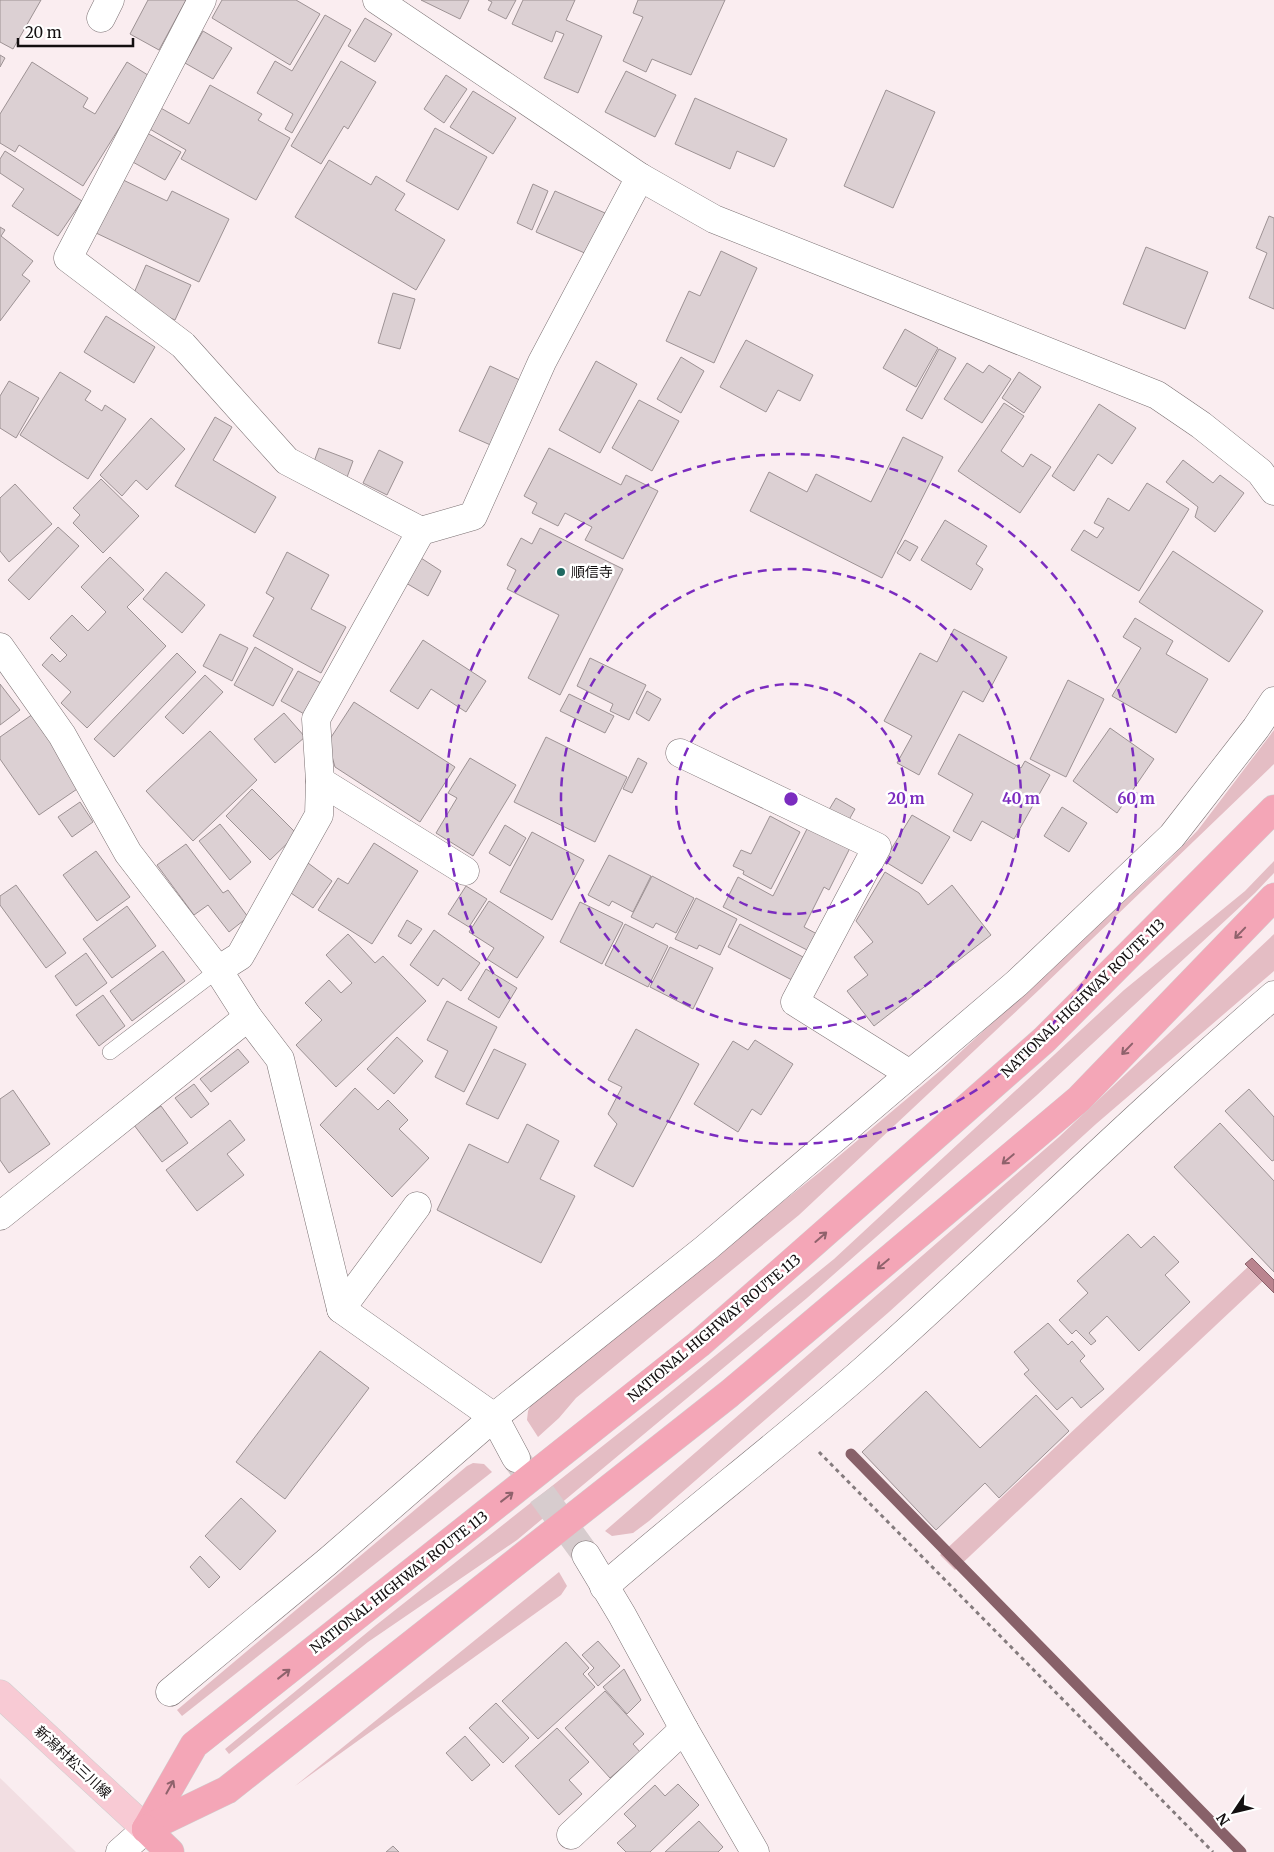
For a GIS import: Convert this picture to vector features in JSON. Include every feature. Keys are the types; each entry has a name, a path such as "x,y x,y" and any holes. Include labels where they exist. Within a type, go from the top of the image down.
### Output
{"highway":[{"name":"NATIONAL HIGHWAY ROUTE 113","path":"146,1829 194,1746 699,1344 1044,1040 1274,809"},
{"path":"170,1852 146,1829 227,1790 729,1394 1079,1099 1274,898"}],"main road":[{"name":"新潟村松三川線","path":"0,1694 146,1829"}],"street":[{"path":"202,0 68,258 183,345 287,461 421,531 473,516 542,362 640,176"},
{"path":"376,0 640,176 714,219 1157,395 1201,425 1260,472 1274,491"},
{"path":"218,970 240,956 319,815 320,781 316,719 421,531"},
{"path":"0,647 62,735 128,853 218,970 248,1017 280,1058 341,1310 494,1417 516,1458"},
{"path":"170,1692 327,1562 494,1417 706,1248 1017,982 1172,836 1256,728 1274,701"},
{"path":"680,753 877,847 796,1002 910,1074"},
{"path":"320,781 465,871"},
{"path":"604,1587 664,1534 796,1428 960,1284 1221,1040 1274,995"},
{"path":"0,1216 248,1017"},
{"path":"341,1310 417,1206"},
{"path":"586,1555 622,1615 684,1729 755,1852"},
{"path":"571,1835 684,1729"},
{"path":"120,1852 146,1829"}],"lane":[{"path":"110,1052 218,970"}],"path":[{"path":"796,1428 1213,1852"}],"shaded area":[{"path":"1274,730 1274,764 1040,989 799,1215 576,1398 559,1418 538,1437 527,1420 528,1411 533,1400 820,1172 941,1070 1168,861 1198,830"},
{"path":"1274,861 1274,873 1255,893 1037,1095 807,1298 517,1540 368,1642 229,1754 225,1749 375,1626 662,1399 834,1259 1124,990 1245,891"},
{"path":"1274,934 1274,971 1096,1124 889,1312 649,1521 633,1533 612,1536 605,1531 1059,1137"},
{"path":"1252,1258 1274,1280 1274,1293 1245,1264"},
{"path":"1250,1265 1264,1280 955,1570 940,1555"},
{"path":"473,1463 484,1464 492,1472 182,1716 177,1710 467,1466"},
{"path":"559,1572 567,1586 561,1595 295,1786"},
{"path":"0,1778 76,1852 0,1852"}],"building":[{"path":"0,0 41,0 13,49 0,42"},
{"path":"148,0 186,0 159,50 130,34"},
{"path":"222,0 296,0 320,14 290,65 212,18"},
{"path":"421,0 469,0 460,19"},
{"path":"488,0 516,0 506,19 488,10 492,2"},
{"path":"523,0 575,0 566,20 602,36 578,93 544,78 564,34 556,31 552,42 512,24"},
{"path":"638,0 725,0 691,75 652,59 646,72 623,61 643,17 633,13"},
{"path":"325,15 351,30 292,133 285,129 293,114 257,93 275,61 292,71"},
{"path":"365,18 392,34 375,62 348,46"},
{"path":"203,31 232,48 213,79 185,63"},
{"path":"0,55 5,58 0,67"},
{"path":"341,61 376,82 348,129 344,126 321,164 291,146"},
{"path":"32,62 88,98 83,107 95,114 127,62 151,77 83,186 19,145 15,152 0,143 0,114"},
{"path":"626,71 676,95 655,137 605,112"},
{"path":"446,75 467,89 444,123 424,109"},
{"path":"210,85 262,114 258,120 290,138 256,200 181,159 186,150 148,128 159,107 189,124"},
{"path":"886,90 935,112 893,208 844,186"},
{"path":"473,91 516,118 493,154 450,127"},
{"path":"695,98 787,139 774,167 737,151 730,169 675,144"},
{"path":"435,128 487,157 458,210 406,181"},
{"path":"147,133 181,152 165,180 131,161"},
{"path":"5,151 82,201 58,236 12,206 24,189 0,173 0,159"},
{"path":"329,160 371,185 376,176 405,194 395,210 445,240 416,290 295,217"},
{"path":"119,178 167,201 172,191 229,219 199,282 94,232"},
{"path":"533,184 548,191 532,230 517,223"},
{"path":"555,191 605,213 587,254 536,232"},
{"path":"1269,216 1274,218 1274,309 1249,298 1267,253 1256,248"},
{"path":"0,227 5,230 1,236 33,261 22,275 30,281 0,321"},
{"path":"1146,247 1208,272 1185,329 1123,304"},
{"path":"721,251 757,268 714,363 666,341 689,291 700,296"},
{"path":"146,265 191,285 175,320 131,300"},
{"path":"393,293 415,299 400,349 378,343"},
{"path":"106,316 155,347 134,383 84,352"},
{"path":"905,329 938,348 916,387 883,368"},
{"path":"746,340 813,375 800,401 778,390 766,412 720,387"},
{"path":"939,349 956,358 922,419 906,410"},
{"path":"681,357 704,371 681,413 657,399"},
{"path":"596,361 637,384 600,453 559,430"},
{"path":"967,363 983,373 989,365 1011,379 982,423 944,399"},
{"path":"490,366 524,382 495,447 459,431"},
{"path":"60,372 91,391 85,400 102,411 105,405 126,419 88,479 20,435"},
{"path":"1019,372 1041,387 1024,413 1002,398"},
{"path":"9,381 39,398 16,438 0,428 0,396"},
{"path":"639,400 679,421 652,471 612,448"},
{"path":"1004,403 1024,416 1001,451 1023,467 1031,454 1051,467 1020,513 958,471"},
{"path":"1099,404 1136,428 1112,464 1098,454 1074,491 1052,476"},
{"path":"215,417 232,427 213,460 276,497 255,533 175,486"},
{"path":"151,418 185,449 147,490 136,480 122,496 100,475"},
{"path":"903,437 943,457 882,578 750,511 769,472 807,492 816,474 871,502"},
{"path":"319,448 353,461 346,480 312,467"},
{"path":"549,448 621,485 626,475 658,491 623,559 585,540 592,527 565,513 558,526 532,513 537,503 524,496"},
{"path":"379,450 403,462 387,495 363,483"},
{"path":"1183,460 1213,483 1220,475 1244,493 1215,532 1195,517 1198,507 1166,482"},
{"path":"101,479 139,516 103,553 73,523 80,515 73,508"},
{"path":"1147,483 1189,509 1139,591 1071,550 1084,530 1097,538 1104,528 1094,523 1108,498 1129,511"},
{"path":"15,484 52,524 9,562 0,551 0,498"},
{"path":"945,520 987,546 976,564 983,569 971,590 921,560"},
{"path":"58,527 79,546 29,600 8,580"},
{"path":"540,528 623,569 560,695 528,678 559,615 507,589 516,570 507,565 521,538 532,544"},
{"path":"905,540 918,547 910,561 897,553"},
{"path":"1173,551 1263,611 1229,662 1139,602"},
{"path":"287,552 329,575 311,609 346,627 321,673 253,636 274,598 266,593"},
{"path":"110,557 144,590 127,607 166,646 87,728 61,703 71,692 42,665 52,654 60,662 67,655 50,638 72,615 88,631 106,612 81,587"},
{"path":"421,558 441,571 428,596 406,583"},
{"path":"166,572 205,605 182,633 143,599"},
{"path":"1135,618 1173,641 1166,654 1208,679 1176,733 1112,696 1141,648 1123,637"},
{"path":"954,629 1007,657 983,702 963,691 919,775 897,763 912,736 884,721 920,653 937,662"},
{"path":"220,634 248,648 232,681 203,666"},
{"path":"423,640 486,681 466,712 431,689 418,709 390,691"},
{"path":"255,647 293,669 273,706 234,685"},
{"path":"177,653 196,672 114,757 94,739"},
{"path":"590,658 646,685 629,720 610,711 613,704 577,686"},
{"path":"298,671 323,684 306,715 281,701"},
{"path":"205,675 223,692 183,734 165,717"},
{"path":"1068,680 1104,699 1066,777 1030,759"},
{"path":"0,684 20,710 0,725"},
{"path":"647,691 661,699 649,721 636,713"},
{"path":"569,694 614,716 605,733 560,711"},
{"path":"354,702 455,767 420,822 335,767 328,742"},
{"path":"284,713 305,737 275,763 254,739"},
{"path":"33,714 83,785 39,815 0,759 0,737"},
{"path":"1110,728 1154,759 1117,813 1073,781"},
{"path":"210,731 257,780 193,841 146,791"},
{"path":"959,734 1021,768 1025,761 1050,775 1014,839 982,821 971,841 953,831 973,794 938,774"},
{"path":"546,737 627,777 595,842 514,802"},
{"path":"470,758 516,785 473,856 436,833 457,798 448,793"},
{"path":"638,758 647,763 632,793 623,789"},
{"path":"252,789 297,834 270,860 226,816"},
{"path":"836,798 855,809 846,825 827,813"},
{"path":"80,802 93,822 72,837 58,817"},
{"path":"1062,807 1087,823 1069,852 1044,836"},
{"path":"912,815 950,837 922,884 884,861"},
{"path":"770,816 800,832 771,889 743,874 744,871 733,866 741,850 751,854"},
{"path":"220,824 251,862 230,880 199,841"},
{"path":"505,825 526,838 510,866 489,853"},
{"path":"809,825 851,846 829,890 824,887 804,927 817,934 809,951 723,907 738,877 773,896"},
{"path":"532,832 584,860 552,920 500,892"},
{"path":"374,843 418,871 372,944 318,910 338,878 348,884"},
{"path":"186,844 223,893 228,890 248,917 229,932 208,905 194,915 157,865"},
{"path":"96,851 130,897 97,921 63,875"},
{"path":"609,855 651,876 633,912 612,901 609,906 588,895"},
{"path":"308,863 332,881 313,908 288,891"},
{"path":"885,872 919,893 928,905 952,885 991,935 874,1026 847,991 868,975 854,957 873,942 856,921"},
{"path":"652,876 694,898 676,933 656,923 653,928 631,917"},
{"path":"16,885 66,953 46,968 0,905 0,896"},
{"path":"466,886 487,899 469,927 448,914"},
{"path":"696,898 737,919 720,955 699,945 697,949 675,939"},
{"path":"489,901 544,937 517,978 487,959 494,948 469,932"},
{"path":"580,902 623,923 602,964 560,942"},
{"path":"127,906 156,946 112,978 83,939"},
{"path":"407,920 422,929 411,944 398,936"},
{"path":"625,924 668,946 648,987 605,965"},
{"path":"740,924 803,957 792,980 728,947"},
{"path":"434,930 480,963 461,991 443,978 438,986 410,965"},
{"path":"348,934 375,963 383,956 426,1001 336,1087 296,1045 322,1020 305,1003 329,980 341,993 352,983 326,955"},
{"path":"670,947 713,968 693,1009 650,987"},
{"path":"163,951 185,981 132,1021 110,991"},
{"path":"86,953 107,983 76,1006 55,976"},
{"path":"486,969 517,988 499,1018 468,999"},
{"path":"103,995 125,1026 99,1046 76,1015"},
{"path":"447,1001 497,1027 464,1092 435,1077 448,1051 427,1040"},
{"path":"636,1029 699,1064 633,1187 594,1166 617,1124 608,1114 622,1087 608,1080"},
{"path":"397,1037 423,1061 394,1094 367,1069"},
{"path":"755,1040 793,1064 761,1115 752,1109 738,1132 694,1104 733,1041 748,1050"},
{"path":"238,1049 249,1062 211,1092 200,1079"},
{"path":"494,1049 526,1064 498,1119 466,1104"},
{"path":"194,1084 209,1104 191,1118 175,1098"},
{"path":"355,1088 378,1110 388,1100 408,1120 399,1129 429,1158 392,1197 320,1125"},
{"path":"1249,1089 1274,1117 1274,1160 1272,1161 1225,1111"},
{"path":"13,1090 50,1144 9,1173 0,1160 0,1099"},
{"path":"161,1106 188,1143 162,1162 134,1125"},
{"path":"230,1120 245,1140 227,1154 244,1175 197,1211 166,1170"},
{"path":"1220,1123 1274,1181 1274,1272 1174,1167"},
{"path":"527,1124 559,1141 540,1179 575,1196 541,1263 437,1210 469,1144 508,1163"},
{"path":"1128,1234 1141,1248 1154,1236 1179,1262 1165,1275 1190,1302 1139,1351 1107,1316 1089,1333 1096,1341 1091,1345 1076,1330 1072,1334 1059,1320 1088,1293 1077,1281"},
{"path":"1048,1323 1068,1345 1072,1341 1085,1356 1080,1361 1104,1389 1081,1408 1072,1397 1057,1410 1024,1374 1029,1370 1014,1352"},
{"path":"320,1351 369,1388 285,1499 236,1462"},
{"path":"926,1391 980,1448 1036,1395 1069,1431 999,1498 985,1483 936,1530 862,1452"},
{"path":"241,1498 276,1531 240,1570 205,1536"},
{"path":"200,1556 220,1577 209,1588 190,1567"},
{"path":"598,1641 620,1666 598,1686 588,1674 594,1668 582,1655"},
{"path":"566,1642 589,1668 583,1674 595,1687 538,1739 502,1701"},
{"path":"624,1669 641,1700 627,1714 603,1687"},
{"path":"605,1691 644,1734 633,1744 640,1752 610,1778 565,1728"},
{"path":"496,1703 529,1738 503,1763 469,1728"},
{"path":"557,1728 589,1762 569,1780 582,1794 559,1815 515,1766"},
{"path":"465,1736 490,1765 472,1781 446,1753"},
{"path":"678,1784 699,1805 650,1852 626,1852 617,1843 636,1826 624,1814 655,1785 665,1796"},
{"path":"699,1821 723,1847 718,1852 665,1852"},
{"path":"393,1846 399,1852 386,1852"}],"waterway":[{"path":"851,1454 1241,1852"}],"tunnel":[{"path":"517,1460 586,1555"}],"place":[{"name":"順信寺","path":"561,572"}]}
